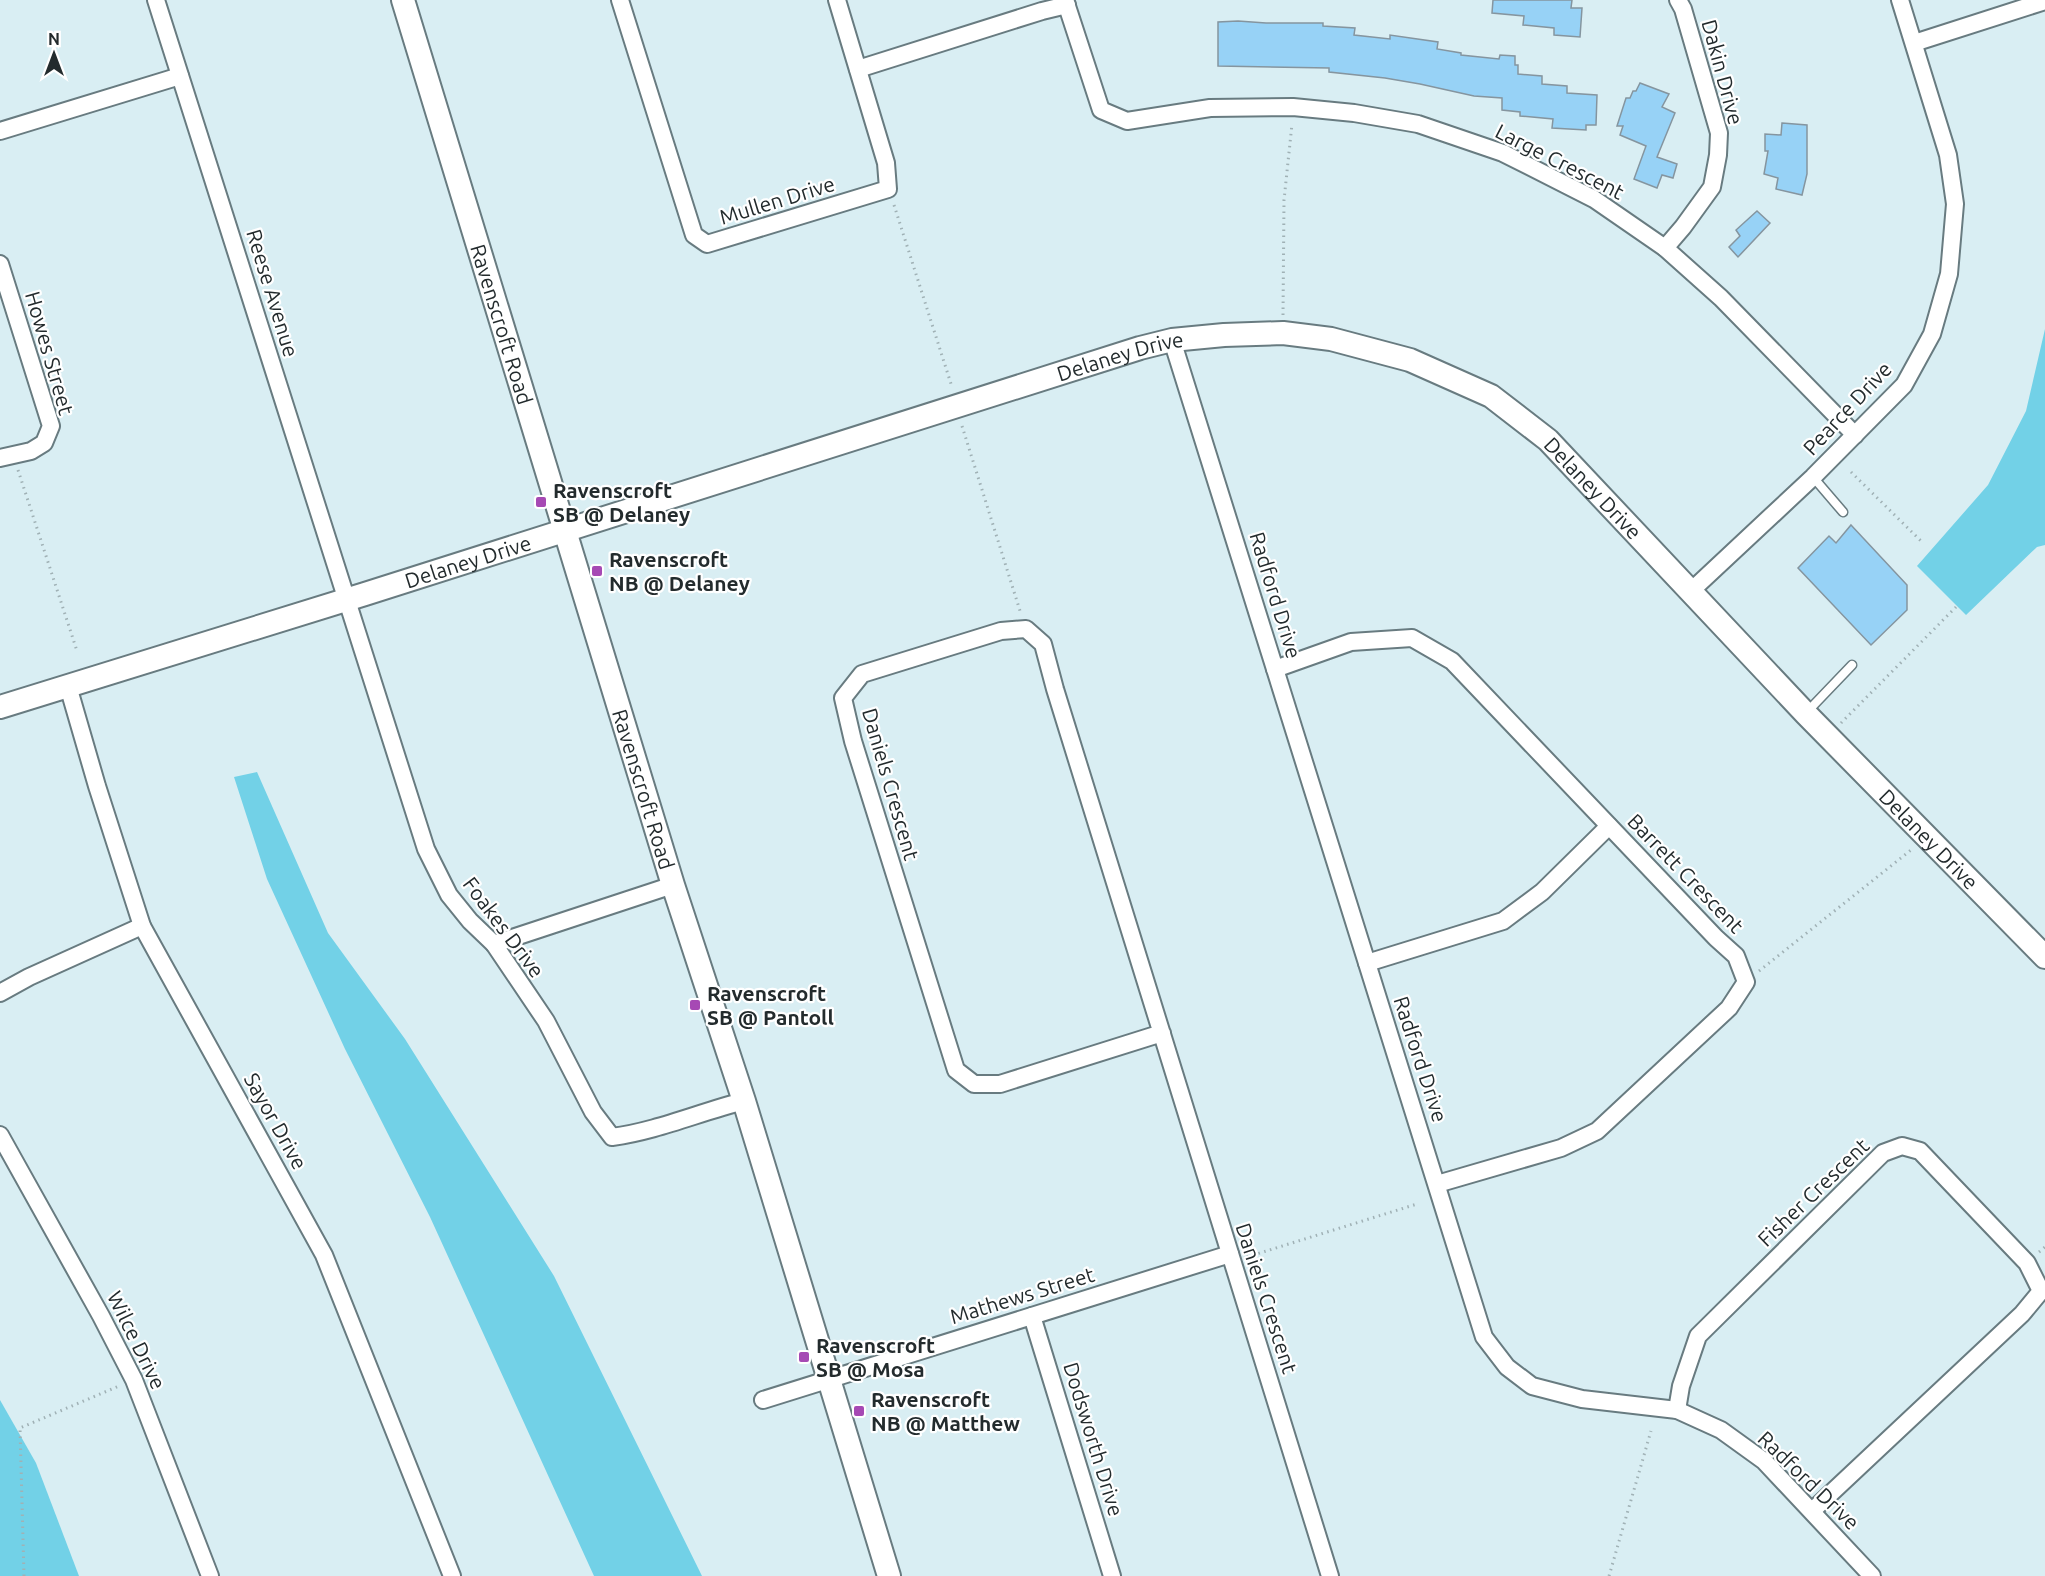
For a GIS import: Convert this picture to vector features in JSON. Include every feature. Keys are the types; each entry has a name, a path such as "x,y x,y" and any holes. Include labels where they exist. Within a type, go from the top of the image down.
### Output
{"street":[{"name":"Reese Avenue","path":"156,0 346,600"},
{"name":"Ravenscroft Road","path":"403,0 673,885 744,1101 889,1576"},
{"name":"Mullen Drive","path":"620,0 694,235 707,244 888,189 886,163 837,0"},
{"name":"Dakin Drive","path":"1665,248 1712,187 1718,155 1719,133 1683,9 1678,0"},
{"name":"Pearce Drive","path":"1692,591 1813,477 1904,385 1932,334 1949,274 1955,204 1947,155 1900,0"},
{"path":"1914,43 2045,1"},
{"path":"858,69 1066,3"},
{"name":"Large Crescent","path":"1066,3 1101,110 1127,121 1210,108 1293,107 1354,113 1418,124 1503,153 1594,199 1665,248 1721,298 1855,435"},
{"path":"0,131 180,76"},
{"name":"Howes Street","path":"0,264 51,426 44,443 31,451 7,456"},
{"name":"Delaney Drive","path":"0,707 346,600 1140,348 1172,340 1283,333 1331,339 1410,360 1491,396 1548,440 1806,714 2044,954"},
{"name":"Radford Drive","path":"1172,340 1484,1337 1507,1367 1532,1386 1582,1399 1677,1410 1721,1430 1764,1461 1872,1576"},
{"name":"Foakes Drive","path":"346,600 368,661 426,849 449,895 470,921 494,944 546,1021 593,1112 612,1137 642,1133 744,1101"},
{"name":"Daniels Crescent","path":"1162,1033 1000,1084 974,1084 956,1070 857,752 843,698 862,674 1001,631 1026,628 1043,644 1330,1576"},
{"name":"Barrett Crescent","path":"1275,669 1351,642 1412,638 1452,661 1716,938 1736,956 1746,982"},
{"name":"Sayor Drive","path":"68,687 142,926 324,1255 453,1576"},
{"path":"1367,963 1503,921 1542,892 1609,826"},
{"path":"494,944 673,885"},
{"path":"0,993 29,977 142,926"},
{"path":"1437,1184 1561,1148 1597,1131 1729,1008 1746,982"},
{"name":"Wilce Drive","path":"0,1135 134,1380 210,1576"},
{"name":"Fisher Crescent","path":"1677,1410 1681,1386 1698,1336 1883,1153 1902,1146 1920,1151 2026,1263 2041,1291 2022,1314 1812,1511"},
{"name":"Mathews Street","path":"763,1400 1230,1254"},
{"name":"Dodsworth Drive","path":"1032,1316 1112,1576"}],"lane":[{"path":"1813,477 1843,512"},
{"path":"1806,714 1852,665"}],"path":[{"path":"1283,333 1284,200 1293,107"},
{"path":"7,456 77,651"},
{"path":"1851,472 1921,541"},
{"path":"1828,736 1956,608"},
{"path":"1746,982 1774,957 1927,836"},
{"path":"1230,1254 1247,1257 1417,1204"},
{"path":"24,1576 20,1428 134,1380"},
{"path":"1609,1576 1651,1431"}],"shaded area":[{"path":"2045,329 2045,545 2037,547 1966,615 1917,566 1988,485 2026,411"},
{"path":"257,772 328,933 405,1039 554,1276 702,1576 594,1576 430,1217 345,1049 267,879 234,777"},
{"path":"0,1400 36,1463 79,1576 0,1576"}],"building":[{"path":"1493,0 1572,0 1571,8 1582,8 1580,37 1554,35 1554,28 1523,25 1524,16 1492,13"},
{"path":"1218,22 1323,23 1323,26 1355,28 1354,35 1390,39 1390,35 1438,42 1437,49 1461,53 1461,55 1499,59 1500,55 1515,56 1518,74 1542,76 1542,84 1567,86 1567,93 1597,95 1596,125 1586,125 1586,130 1552,128 1553,119 1520,116 1520,112 1502,110 1502,98 1474,96 1385,78 1329,72 1329,68 1218,66"},
{"path":"1640,83 1669,94 1662,107 1675,113 1657,157 1677,164 1673,178 1662,175 1657,188 1634,179 1646,146 1620,135 1623,126 1617,126 1626,98 1630,98"},
{"path":"1782,123 1807,125 1807,174 1802,195 1776,189 1778,178 1764,174 1768,151 1765,151 1765,134 1781,135"},
{"path":"1757,211 1770,223 1738,257 1729,247 1740,236 1736,230"},
{"path":"1851,525 1907,585 1907,610 1871,645 1798,568 1829,536 1836,543"}],"place":[{"name":"Ravenscroft SB @ Delaney","path":"541,502"},
{"name":"Ravenscroft NB @ Delaney","path":"597,571"},
{"name":"Ravenscroft SB @ Pantoll","path":"695,1005"},
{"name":"Ravenscroft SB @ Mosa","path":"804,1357"},
{"name":"Ravenscroft NB @ Matthew","path":"859,1411"}]}
